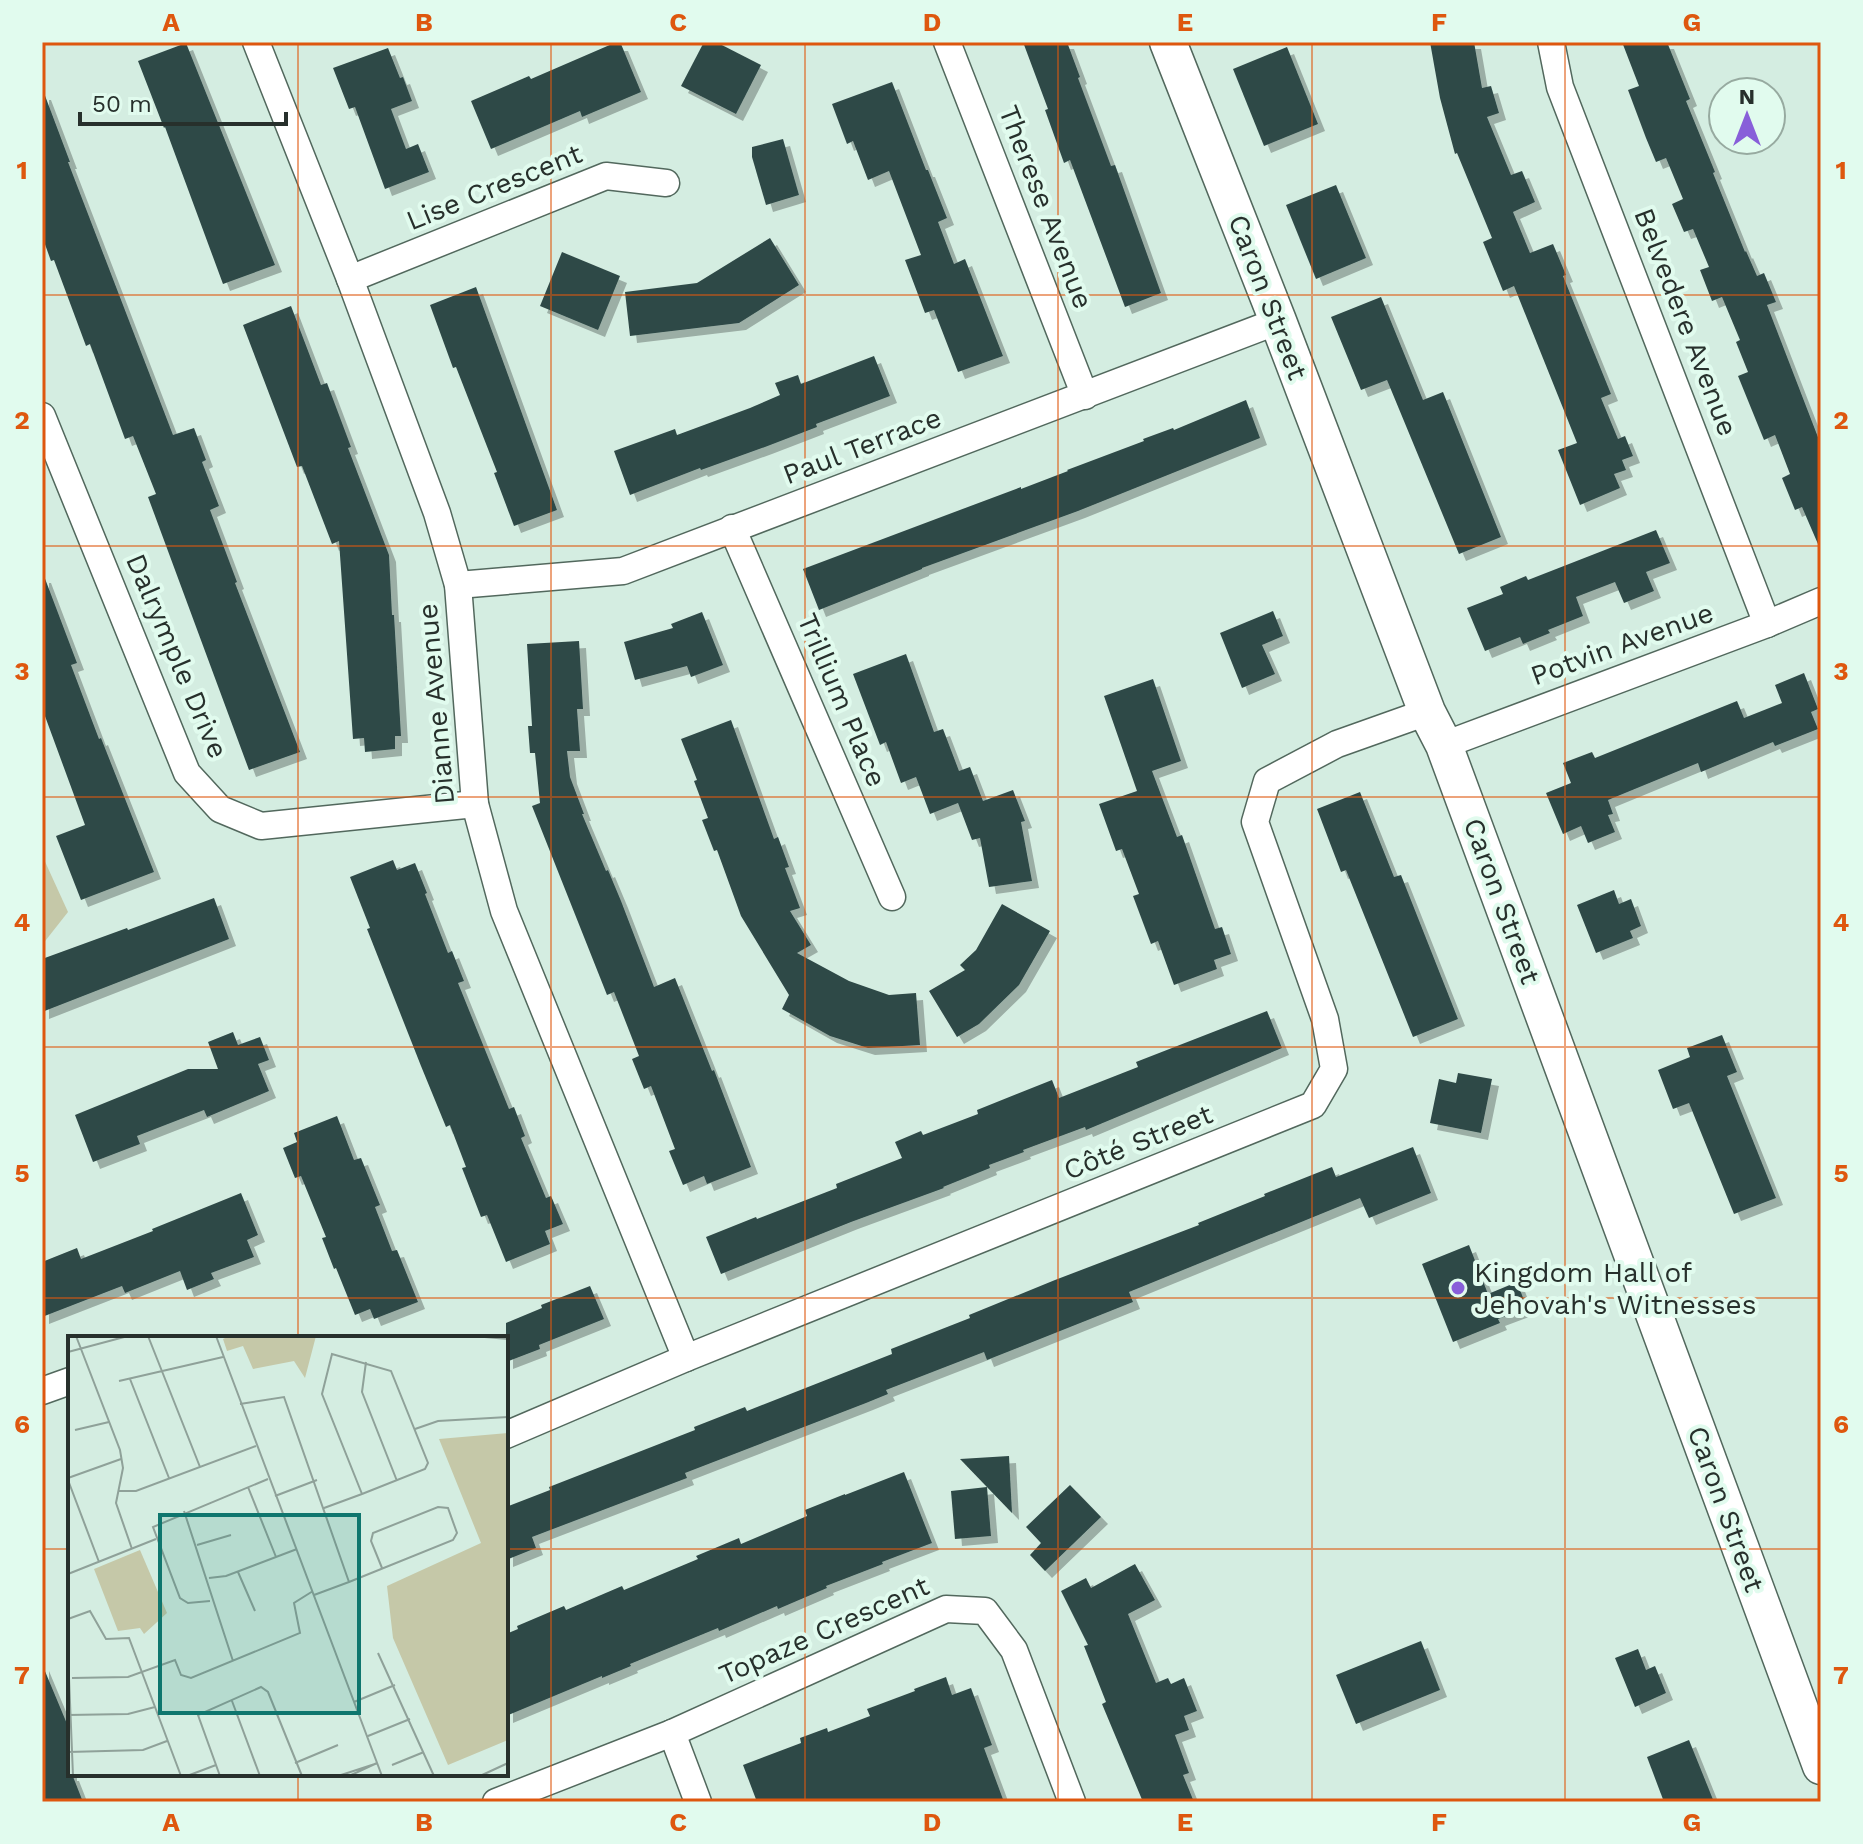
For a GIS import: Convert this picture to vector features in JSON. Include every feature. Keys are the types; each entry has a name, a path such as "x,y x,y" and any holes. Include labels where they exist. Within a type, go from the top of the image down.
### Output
{"street":[{"name":"Dianne Avenue","path":"256,42 350,279 437,513 458,585 475,804 504,911 686,1358"},
{"name":"Therese Avenue","path":"947,42 1085,396"},
{"name":"Caron Street","path":"1168,42 1427,712 1444,745 1818,1749"},
{"name":"Belvedere Avenue","path":"1551,42 1560,87 1767,624"},
{"name":"Lise Crescent","path":"350,279 606,176 666,183"},
{"name":"Paul Terrace","path":"458,585 623,571 1278,321"},
{"name":"Dalrymple Drive","path":"42,416 187,773 220,809 261,826 475,804"},
{"name":"Trillium Place","path":"732,528 892,897"},
{"name":"Potvin Avenue","path":"1444,745 1821,601"},
{"name":"Côté Street","path":"508,1434 686,1358 1313,1105 1334,1069 1325,1019 1255,822 1267,781 1337,744 1427,712"},
{"path":"42,1391 68,1382"},
{"name":"Topaze Crescent","path":"496,1802 672,1733 946,1609 985,1611 1014,1650 1072,1802"},
{"path":"672,1733 698,1802"}],"green space":[{"path":"42,855 68,912 42,945"}],"building":[{"path":"704,42 716,42 761,65 736,114 681,86"},
{"path":"1023,42 1067,42 1161,293 1125,307 1070,160 1064,163"},
{"path":"1430,42 1474,42 1482,88 1491,86 1499,113 1487,117 1511,175 1522,171 1535,202 1513,212 1530,253 1553,244 1611,394 1601,398 1618,439 1625,436 1633,456 1622,460 1626,470 1614,474 1620,488 1580,505 1558,450 1577,443 1514,286 1503,291 1483,242 1492,238 1455,154 1440,98"},
{"path":"1622,42 1667,42 1690,99 1686,101 1745,252 1757,276 1764,273 1776,302 1767,305 1821,445 1821,551 1802,507 1795,510 1782,478 1790,474 1775,435 1764,440 1738,376 1748,372 1736,342 1740,340 1722,297 1712,301 1700,270 1709,267 1693,229 1684,232 1672,204 1683,199 1666,158 1656,162 1646,138 1628,90 1639,86"},
{"path":"186,43 275,265 223,284 138,61"},
{"path":"612,44 621,44 641,92 582,117 580,111 491,149 471,101"},
{"path":"1287,47 1318,124 1264,146 1233,69"},
{"path":"388,48 412,101 391,109 406,149 418,144 429,172 385,189 355,107 349,109 333,68"},
{"path":"892,82 947,218 938,222 954,264 965,259 1003,356 958,372 934,310 925,313 905,260 921,255 889,171 868,180 853,141 847,144 832,104"},
{"path":"42,93 173,435 194,428 206,460 202,462 219,506 210,510 300,752 249,770 148,497 156,494 133,436 125,439 90,344 86,346 42,236"},
{"path":"783,139 799,195 766,205 752,147"},
{"path":"1336,185 1366,258 1316,279 1286,205"},
{"path":"770,238 799,285 739,323 630,336 625,292 697,283"},
{"path":"562,252 620,276 598,330 540,306"},
{"path":"476,287 557,510 514,526 494,473 497,472 430,305"},
{"path":"1381,297 1423,400 1443,392 1501,537 1459,554 1387,380 1361,390 1331,317"},
{"path":"291,306 321,385 327,383 389,555 401,736 395,736 395,749 365,752 364,738 353,739 339,541 332,544 302,466 297,467 243,325"},
{"path":"874,356 890,396 765,447 630,495 614,451 675,429 677,435 750,408 780,395 775,383 798,375 801,384"},
{"path":"1246,400 1260,438 819,610 803,569 1021,489"},
{"path":"1656,530 1670,563 1646,572 1654,591 1624,603 1615,582 1576,597 1583,616 1523,644 1520,637 1485,651 1467,608 1503,594 1500,587 1526,576 1528,580"},
{"path":"42,576 77,663 71,665 99,739 154,872 81,900 56,836 85,825 42,708"},
{"path":"1273,611 1283,636 1262,645 1275,674 1242,688 1220,633"},
{"path":"702,612 723,665 691,677 687,666 635,680 624,642 673,628 671,624"},
{"path":"579,641 583,709 577,709 580,751 567,751 570,777 582,814 621,901 654,987 675,978 751,1167 707,1184 704,1176 683,1185 669,1151 675,1149 651,1086 644,1089 632,1059 639,1056 614,992 607,995 532,806 540,803 535,753 530,753 528,726 532,726 527,644"},
{"path":"906,654 934,732 943,729 959,771 970,767 983,801 1013,790 1025,821 1021,822 1032,881 989,887 980,838 972,840 958,803 930,814 916,777 901,783 886,742 880,745 853,674"},
{"path":"1804,673 1818,709 1811,712 1818,729 1775,746 1773,742 1701,772 1698,763 1608,800 1613,814 1608,815 1615,832 1588,843 1581,826 1563,834 1546,793 1571,783 1563,763 1592,752 1595,758 1737,701 1744,718 1782,703 1775,685"},
{"path":"1153,679 1181,761 1152,771 1177,837 1182,835 1215,929 1222,927 1231,954 1214,960 1217,969 1174,985 1158,941 1151,944 1133,896 1139,894 1122,849 1116,851 1099,804 1137,791 1104,696"},
{"path":"731,720 774,839 778,837 789,867 785,868 800,908 790,911 811,945 797,953 849,981 889,995 916,993 920,1045 868,1048 830,1036 782,1009 789,995 741,916 717,850 714,851 702,820 708,818 681,739"},
{"path":"1360,792 1394,877 1401,875 1458,1019 1413,1037 1346,870 1341,872 1317,809"},
{"path":"393,860 397,870 415,863 448,953 452,951 464,981 458,983 509,1109 514,1107 525,1136 521,1138 546,1198 551,1196 563,1224 545,1231 550,1244 506,1262 487,1215 481,1217 450,1125 446,1127 421,1066 350,877"},
{"path":"1614,890 1619,904 1631,899 1641,926 1630,931 1633,938 1596,953 1577,905"},
{"path":"214,898 229,939 42,1012 42,959"},
{"path":"1002,904 1050,931 1019,985 979,1024 957,1037 929,991 965,970 960,965 976,950"},
{"path":"1267,1011 1282,1048 1086,1130 1085,1127 1023,1150 944,1188 721,1274 706,1237 837,1188 836,1184 902,1158 895,1142 978,1114 977,1110 1052,1080 1059,1098 1138,1067 1136,1062"},
{"path":"233,1032 238,1045 260,1037 269,1060 258,1064 269,1091 207,1117 204,1110 137,1136 140,1144 93,1162 75,1115 188,1069 218,1069 208,1042"},
{"path":"1722,1035 1737,1072 1727,1076 1776,1198 1734,1214 1689,1103 1673,1109 1658,1070 1690,1057 1687,1048"},
{"path":"1458,1073 1492,1079 1481,1133 1430,1123 1439,1079 1456,1083"},
{"path":"337,1116 354,1160 361,1158 380,1205 375,1207 392,1251 397,1250 418,1302 374,1319 370,1309 355,1315 334,1269 322,1238 326,1237 301,1176 295,1178 283,1148 297,1142 294,1133"},
{"path":"1413,1147 1431,1193 1369,1218 1360,1198 1129,1292 1133,1302 987,1360 984,1352 886,1390 888,1394 685,1473 687,1478 532,1537 536,1548 508,1559 508,1506 550,1490 549,1487 745,1407 747,1411 892,1354 891,1349 970,1318 969,1315 1199,1225 1264,1194 1332,1167 1336,1177"},
{"path":"241,1193 258,1235 247,1240 254,1257 211,1273 214,1279 187,1290 180,1271 125,1293 122,1286 42,1317 42,1262 77,1248 81,1259"},
{"name":"Kingdom Hall of Jehovah's Witnesses","path":"1469,1245 1488,1294 1517,1282 1527,1308 1453,1342 1422,1264"},
{"path":"590,1286 604,1319 508,1361 506,1323 542,1308 541,1305"},
{"path":"1009,1456 1012,1513 960,1459"},
{"path":"904,1472 932,1543 778,1609 777,1606 719,1631 718,1628 508,1715 508,1633 518,1629 517,1626 564,1606 566,1610 622,1586 624,1590 739,1538 741,1544 807,1516 805,1510"},
{"path":"1070,1485 1101,1517 1045,1571 1030,1555 1041,1543 1026,1527"},
{"path":"987,1487 991,1536 955,1539 951,1491"},
{"path":"1135,1564 1155,1600 1128,1614 1156,1683 1168,1678 1171,1684 1184,1678 1197,1711 1184,1716 1189,1730 1175,1735 1189,1773 1183,1775 1194,1802 1143,1802 1102,1704 1106,1702 1084,1646 1088,1645 1061,1591 1086,1578 1091,1588"},
{"path":"1421,1641 1440,1690 1356,1724 1336,1675"},
{"path":"1638,1649 1646,1670 1655,1666 1666,1693 1635,1707 1615,1658"},
{"path":"42,1664 68,1726 68,1776 73,1776 83,1802 42,1802"},
{"path":"946,1677 952,1695 971,1688 992,1745 984,1748 1004,1802 757,1802 743,1765 801,1743 800,1738 827,1728 828,1732 870,1716 867,1709"},
{"path":"1689,1740 1714,1802 1664,1802 1647,1757"}],"place":[{"name":"Kingdom Hall of Jehovah's Witnesses","path":"1458,1288"}]}
